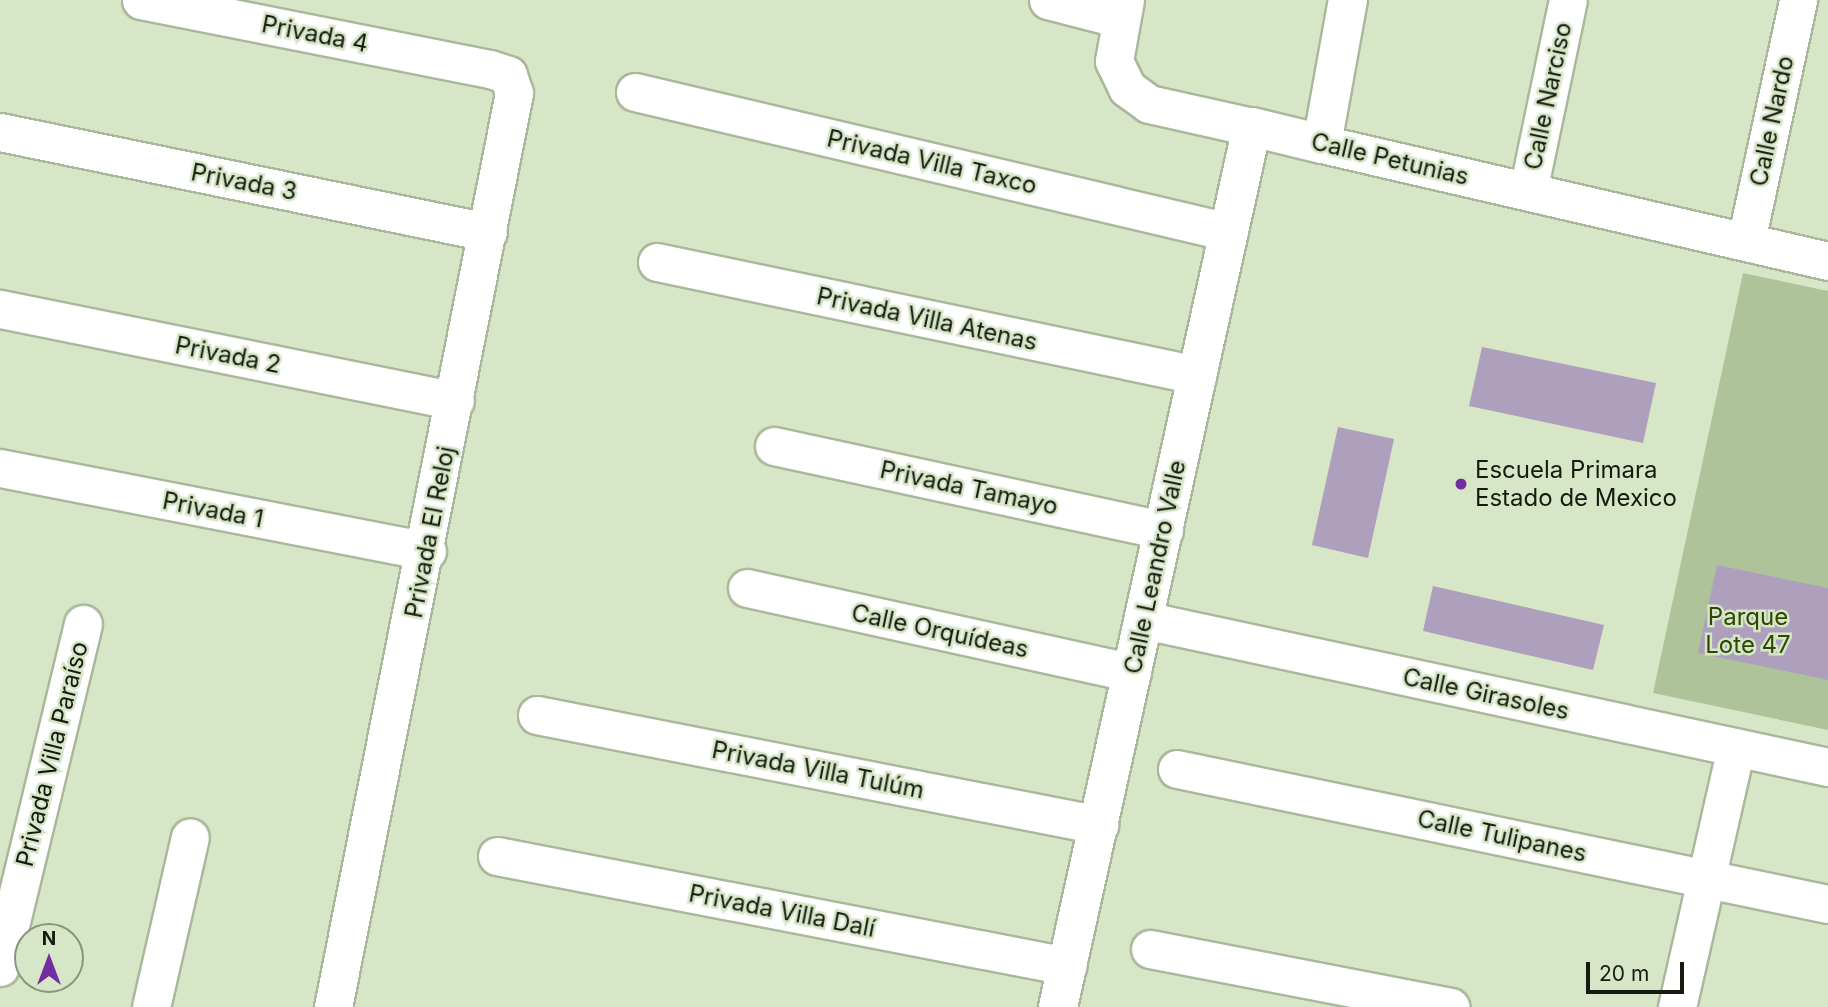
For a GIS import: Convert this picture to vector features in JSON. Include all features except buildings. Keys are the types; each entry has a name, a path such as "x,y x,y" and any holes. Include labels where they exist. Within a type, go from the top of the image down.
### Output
{"street":[{"name":"Privada 4","path":"141,0 490,69"},
{"path":"1048,0 1123,10"},
{"path":"1322,144 1348,0"},
{"name":"Calle Narciso","path":"1528,191 1568,0"},
{"name":"Calle Nardo","path":"1746,241 1798,0"},
{"name":"Calle Petunias","path":"1123,10 1114,61 1126,88 1149,104 1828,261"},
{"name":"Privada El Reloj","path":"333,1007 427,551 514,93 508,75 490,69"},
{"name":"Privada Villa Taxco","path":"635,92 1229,232"},
{"name":"Calle Leandro Valle","path":"1058,1007 1252,127"},
{"name":"Privada 3","path":"0,132 488,232"},
{"name":"Privada Villa Atenas","path":"657,262 1197,375"},
{"name":"Privada 2","path":"0,309 455,401"},
{"name":"Privada Tamayo","path":"774,446 1164,530"},
{"name":"Privada 1","path":"0,468 427,551"},
{"name":"Calle Orquídeas","path":"747,588 1132,673"},
{"name":"Calle Girasoles","path":"1144,620 1828,766"},
{"name":"Privada Villa Paraíso","path":"0,967 83,624"},
{"name":"Privada Villa Tulúm","path":"537,715 1098,825"},
{"path":"1677,1007 1736,748"},
{"name":"Calle Tulipanes","path":"1177,769 1828,904"},
{"path":"150,1007 190,837"},
{"name":"Privada Villa Dalí","path":"497,856 1067,966"},
{"path":"1150,949 1450,1007"}],"green space":[{"name":"Parque Lote 47","path":"1743,273 1828,291 1828,730 1653,693"}],"place":[{"name":"Escuela Primara Estado de Mexico","path":"1461,484"}]}
